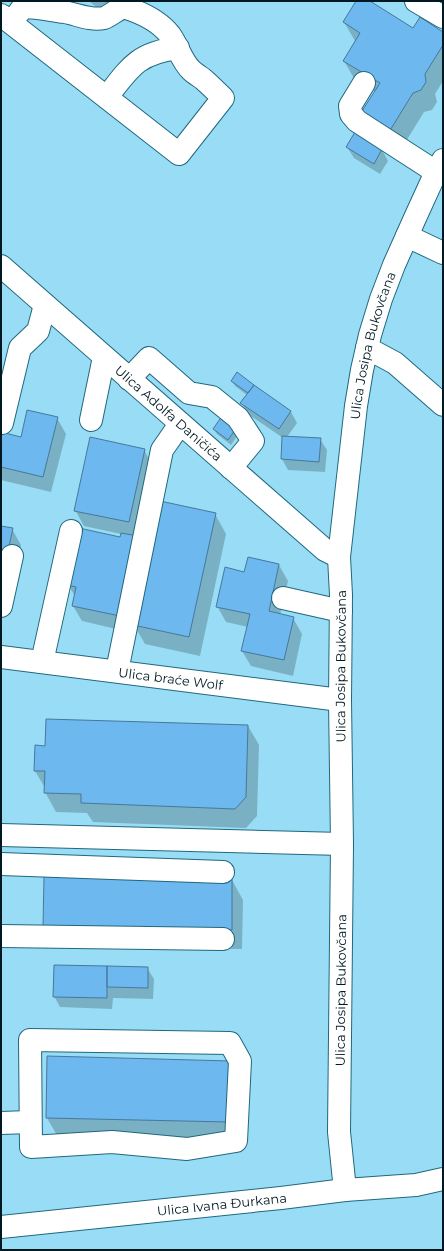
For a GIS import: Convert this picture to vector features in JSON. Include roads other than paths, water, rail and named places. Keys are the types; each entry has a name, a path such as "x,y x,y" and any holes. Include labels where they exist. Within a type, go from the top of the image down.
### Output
{"street":[{"path":"416,1 443,17"},
{"path":"23,7 35,7 94,19 107,17 123,7 135,11 160,25 170,35 178,48 184,62 192,71 223,98 179,154 6,19 23,7"},
{"path":"107,97 126,72 136,63 162,50 178,48"},
{"path":"364,83 350,106 351,114 357,121 440,166"},
{"name":"Ulica Josipa Bukovčana","path":"345,1190 339,1132 342,844 340,700 341,611 339,557 356,406 367,348 381,299 407,236 440,166"},
{"path":"407,236 443,253"},
{"name":"Ulica Adolfa Daničića","path":"1,266 325,550 339,557"},
{"path":"2,423 20,348 38,331 45,305"},
{"path":"367,348 395,363 443,405"},
{"path":"91,420 104,357"},
{"path":"129,378 149,358 189,393 212,397 238,418 253,441 231,468"},
{"path":"117,671 162,450 180,424"},
{"path":"42,662 71,531"},
{"path":"1,606 12,556"},
{"path":"283,598 341,611"},
{"name":"Ulica braće Wolf","path":"1,657 340,700"},
{"path":"1,836 342,844"},
{"path":"1,864 223,872"},
{"path":"1,936 223,939"},
{"path":"30,1040 230,1043 240,1061 236,1141 187,1149 112,1142 31,1147 30,1122 30,1040"},
{"path":"1,1122 30,1122"},
{"name":"Ulica Ivana Đurkana","path":"1,1227 345,1190 416,1185 443,1179"}]}
